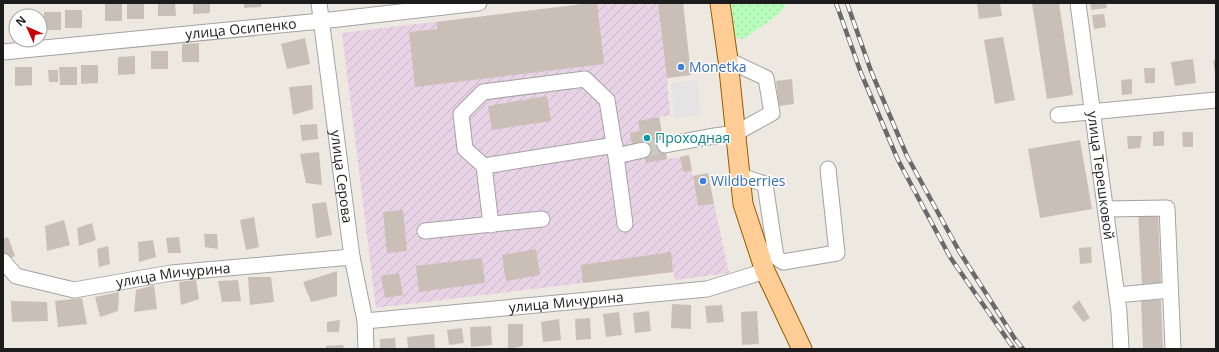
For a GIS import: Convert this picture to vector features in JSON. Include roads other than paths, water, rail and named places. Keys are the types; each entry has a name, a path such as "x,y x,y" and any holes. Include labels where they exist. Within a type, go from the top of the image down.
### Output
{"main road":[{"path":"720,3 728,60 743,204 765,271 802,349"}],"street":[{"name":"улица Серова","path":"319,3 352,257 365,321 366,349"},
{"name":"улица Осипенко","path":"3,52 321,21 479,3"},
{"name":"улица Терешковой","path":"1078,3 1120,312 1121,349"},
{"path":"665,145 736,133 772,113 766,78 728,60"},
{"path":"491,224 484,166 465,149 461,114 482,92 585,79 607,100 616,150 625,224"},
{"path":"1058,115 1216,100"},
{"path":"484,166 616,150 643,150"},
{"path":"740,176 765,184 776,257 783,262 838,253 828,169"},
{"path":"1106,209 1168,208 1172,349"},
{"path":"425,232 491,224 542,220"},
{"name":"улица Мичурина","path":"3,262 16,276 74,290 171,273 352,257"},
{"name":"улица Мичурина","path":"365,321 706,289 765,271"},
{"path":"1117,295 1170,290"},
{"path":"792,330 792,349"}],"tunnel":[{"path":"643,150 665,145"}],"railway":[{"path":"836,3 861,73 898,160 950,257 1014,349"},
{"path":"847,3 871,71 907,156 959,251 1015,339 1023,349"}],"place":[{"name":"Monetka","path":"681,67"},
{"name":"Проходная","path":"647,138"},
{"name":"Wildberries","path":"703,181"}]}
